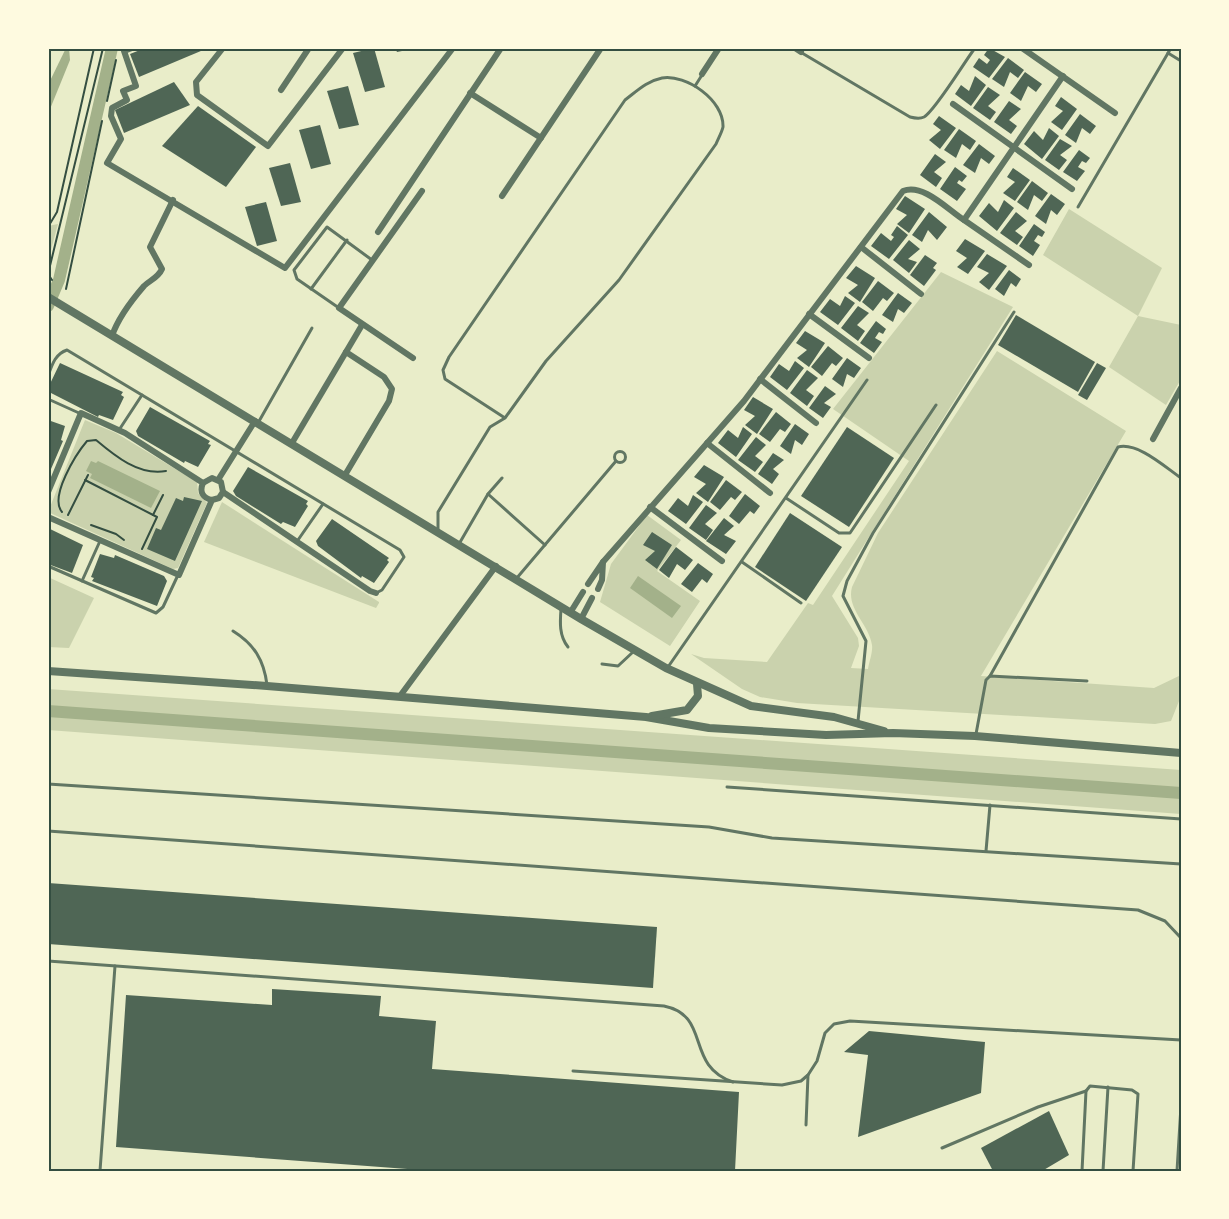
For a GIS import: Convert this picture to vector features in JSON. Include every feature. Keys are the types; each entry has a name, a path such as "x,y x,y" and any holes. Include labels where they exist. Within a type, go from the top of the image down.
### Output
{"street":[{"path":"132,48 124,51 136,86 123,91 127,100 112,108 111,116 121,139 108,163 285,268 453,48"},
{"path":"223,48 196,81 196,95 268,146 343,48"},
{"path":"281,90 309,48"},
{"path":"378,232 501,48"},
{"path":"502,196 601,48"},
{"path":"702,74 719,48"},
{"path":"795,48 801,52"},
{"path":"1022,48 1115,113"},
{"path":"964,220 1063,76"},
{"path":"470,93 541,138"},
{"path":"953,104 1072,189"},
{"path":"588,584 603,562 760,379 903,192 911,188 920,190 1029,265"},
{"path":"413,358 339,308 422,190"},
{"path":"111,336 117,321 146,284 162,269 150,247 173,200"},
{"path":"861,247 921,294"},
{"path":"48,297 496,566 570,613 697,684 751,706 834,717 893,733"},
{"path":"809,314 869,358"},
{"path":"292,443 362,325"},
{"path":"345,476 389,401 392,389 384,377 346,352"},
{"path":"760,379 816,423"},
{"path":"1153,439 1181,388"},
{"path":"48,492 81,413 119,430 203,483"},
{"path":"218,480 256,422"},
{"path":"707,443 770,493"},
{"path":"208,479 218,480 223,485 223,492 219,498 212,500 202,494 203,483 208,479"},
{"path":"223,492 376,593"},
{"path":"48,517 140,553 178,575 212,500"},
{"path":"650,507 722,561"},
{"path":"598,589 603,580 603,562"},
{"path":"400,696 496,566"},
{"path":"570,613 583,592"},
{"path":"581,619 592,598"},
{"path":"48,671 400,696 646,717 709,728 826,735 893,733 975,736 1181,753"},
{"path":"646,717 687,710 698,696 697,684"}],"lane":[{"path":"801,52 910,117 920,118 924,117 935,104 975,48"},
{"path":"1078,207 1171,48"},
{"path":"1168,53 1181,61"},
{"path":"694,86 702,74"},
{"path":"438,531 438,512 490,427 505,418 546,361 619,280 716,144 723,127 716,105 694,86 680,79 664,78 649,82 625,100 449,357 443,370 445,379 505,418"},
{"path":"339,308 297,279 294,270 327,227 372,260"},
{"path":"311,289 347,240"},
{"path":"857,724 866,642 843,596 847,581 873,533 1014,312"},
{"path":"256,422 312,328"},
{"path":"48,376 60,352 67,350 237,450 403,553 404,557 382,590 376,593"},
{"path":"666,668 867,380"},
{"path":"119,430 142,395"},
{"path":"48,399 81,413"},
{"path":"786,498 839,533 850,534 936,405"},
{"path":"975,736 986,680 1118,447 1127,444 1136,448 1181,478"},
{"path":"516,579 616,461"},
{"path":"459,544 488,494 502,478"},
{"path":"488,494 545,544"},
{"path":"297,542 324,503"},
{"path":"82,581 100,539"},
{"path":"742,562 801,603"},
{"path":"48,566 156,613 163,607 178,575"},
{"path":"561,607 560,626 563,642 568,647"},
{"path":"233,631 259,655 265,667 267,686"},
{"path":"602,664 618,666 635,650"},
{"path":"990,676 1087,681"},
{"path":"48,784 709,827 772,838 1181,864"},
{"path":"727,787 1181,819"},
{"path":"986,851 990,805"},
{"path":"48,831 1138,910 1165,921 1181,938"},
{"path":"48,961 671,1008 691,1021 706,1065 721,1078 733,1082"},
{"path":"100,1171 115,966"},
{"path":"573,1071 782,1085 801,1081 808,1075 817,1061 825,1033 834,1024 850,1021 1181,1040"},
{"path":"806,1125 808,1075"},
{"path":"942,1148 1038,1107 1086,1091 1090,1086 1108,1087 1132,1090 1138,1094 1133,1171"},
{"path":"1103,1171 1108,1087"},
{"path":"1082,1171 1086,1091"},
{"path":"1176,1171 1181,1106"}],"path":[{"path":"48,227 57,212 94,48"},
{"path":"52,280 48,274 103,48"},
{"path":"106,103 117,59"},
{"path":"66,289 104,114"},
{"path":"88,475 67,517 59,509 57,501 76,455 87,441 96,440 120,461 152,471 164,472 176,465"},
{"path":"85,480 158,517 140,553"},
{"path":"153,515 163,495"},
{"path":"85,523 106,530 125,541"},
{"path":"134,547 140,553 149,554"}],"shaded area":[{"path":"66,48 69,48 70,60 48,114 48,85"},
{"path":"1069,209 1162,268 1138,316 1043,255"},
{"path":"58,224 48,261 48,226"},
{"path":"941,272 1013,307 832,596 858,638 859,646 851,668 868,669 872,648 867,630 852,602 852,587 878,533 997,351 1126,431 981,676 1154,688 1181,675 1181,696 1171,721 1155,724 797,703 760,697 742,689 691,654 704,658 767,662 808,603 813,605 909,461 833,409"},
{"path":"1138,316 1181,325 1181,379 1166,405 1109,367"},
{"path":"85,420 116,433 197,482 198,493 207,503 178,568 173,569 48,512"},
{"path":"91,461 96,463 98,461 160,491 151,508 90,478 92,474 86,471"},
{"path":"222,502 379,602 376,608 204,542"},
{"path":"647,515 681,540 657,571 700,601 670,646 600,602 611,564"},
{"path":"638,576 681,606 672,618 630,588"},
{"path":"48,577 94,598 69,648 48,647"},
{"path":"48,689 1181,770 1181,814 48,730"}],"building":[{"path":"145,48 208,48 139,77 130,54"},
{"path":"374,48 385,87 365,92 353,53"},
{"path":"395,48 412,48 412,49 397,52"},
{"path":"989,48 1005,57 989,78 973,67 979,58 987,64 990,60 984,55"},
{"path":"1008,58 1024,70 1018,78 1010,72 1004,87 992,79"},
{"path":"1025,72 1042,84 1036,92 1028,86 1021,101 1010,93"},
{"path":"975,76 986,85 971,106 955,94 961,85 969,91"},
{"path":"174,82 190,105 124,133 115,110"},
{"path":"348,86 359,125 339,129 327,91"},
{"path":"988,87 1000,95 988,106 996,112 990,120 973,108"},
{"path":"1061,97 1077,109 1062,130 1051,122 1063,111 1055,106"},
{"path":"1009,101 1021,109 1009,120 1017,126 1011,134 994,122"},
{"path":"198,106 256,147 226,187 162,146"},
{"path":"1080,114 1096,126 1090,134 1082,128 1076,143 1065,135"},
{"path":"939,116 956,128 940,149 929,140 941,130 933,124"},
{"path":"320,125 331,164 311,169 299,130"},
{"path":"1049,128 1059,136 1042,159 1024,144 1034,131 1043,140"},
{"path":"959,129 976,141 970,150 962,144 956,158 944,150"},
{"path":"1060,139 1072,146 1060,155 1067,160 1059,170 1045,160"},
{"path":"979,144 995,156 989,164 981,158 975,173 963,165"},
{"path":"1079,150 1090,158 1086,163 1082,161 1078,167 1085,171 1077,181 1063,172"},
{"path":"935,154 946,162 934,172 942,178 936,187 920,175"},
{"path":"290,163 301,202 281,206 269,168"},
{"path":"955,167 967,176 962,182 959,180 957,183 966,189 957,201 940,189"},
{"path":"1013,168 1030,180 1015,201 1003,193 1015,182 1007,177"},
{"path":"1032,181 1048,193 1042,201 1034,195 1028,210 1017,202"},
{"path":"1051,194 1065,204 1057,215 1051,210 1046,224 1035,216"},
{"path":"905,196 925,209 909,233 897,224 907,215 896,209"},
{"path":"1004,200 1014,208 997,231 979,216 989,203 998,212"},
{"path":"266,202 277,241 257,246 245,207"},
{"path":"929,212 947,227 937,240 928,230 922,242 912,235"},
{"path":"1016,212 1027,221 1015,231 1023,237 1017,245 1000,233"},
{"path":"1034,224 1045,232 1042,237 1038,235 1034,241 1040,245 1033,256 1019,246"},
{"path":"897,226 908,235 889,259 871,246 881,233 891,241 894,237 891,235"},
{"path":"965,239 985,251 968,274 957,267 967,258 956,251"},
{"path":"909,240 920,249 908,259 917,262 909,273 893,260"},
{"path":"987,254 1007,266 989,290 979,282 989,273 977,267"},
{"path":"925,255 937,263 933,268 936,270 924,286 910,275"},
{"path":"856,266 875,278 860,302 848,293 858,285 846,278"},
{"path":"1009,270 1021,279 1016,287 1011,283 1004,296 995,289"},
{"path":"878,281 894,293 887,301 883,298 873,311 862,302"},
{"path":"898,293 912,303 904,313 898,309 893,322 882,315"},
{"path":"845,296 855,303 838,325 820,312 830,299 840,306"},
{"path":"858,306 869,313 857,325 865,331 858,341 841,328"},
{"path":"1016,315 1095,362 1078,392 998,345"},
{"path":"876,321 886,329 883,334 879,332 875,338 882,342 874,353 860,343"},
{"path":"805,331 825,343 809,367 797,358 807,350 796,343"},
{"path":"828,346 843,358 836,366 832,363 822,376 811,367"},
{"path":"847,358 861,368 854,378 847,374 843,387 832,379"},
{"path":"795,361 804,368 787,390 770,377 779,364 789,371"},
{"path":"60,363 123,392 121,395 124,397 113,420 99,415 98,417 51,393 48,388"},
{"path":"1097,363 1106,368 1087,400 1078,395"},
{"path":"807,370 818,378 806,390 814,396 807,406 790,393"},
{"path":"825,386 836,394 824,403 831,407 823,418 809,408"},
{"path":"753,397 773,409 757,434 745,425 755,416 744,410"},
{"path":"150,407 210,441 208,444 211,445 198,467 185,461 184,463 138,436 136,431"},
{"path":"776,412 791,424 785,432 780,429 770,442 759,434"},
{"path":"48,420 65,426 61,440 63,441 48,476"},
{"path":"795,424 809,434 802,445 795,440 791,454 780,446"},
{"path":"743,427 752,434 736,457 718,443 728,430 738,438"},
{"path":"847,427 894,458 849,527 801,496"},
{"path":"756,437 766,445 755,456 763,462 755,472 738,460"},
{"path":"773,453 784,460 773,469 779,474 772,484 758,474"},
{"path":"704,465 724,477 708,502 696,493 706,484 694,477"},
{"path":"248,467 308,501 306,504 308,506 295,527 283,522 281,524 236,496 233,491"},
{"path":"726,480 742,492 735,500 731,497 720,510 710,502"},
{"path":"745,494 760,506 754,514 750,511 739,524 729,516"},
{"path":"693,495 703,502 686,524 668,511 678,498 688,506"},
{"path":"184,497 202,501 175,561 147,549 156,528 161,530 176,498 183,501"},
{"path":"706,505 717,513 705,524 713,530 706,540 689,528"},
{"path":"790,513 842,547 806,601 755,567"},
{"path":"724,518 734,526 724,535 736,541 726,554 706,541"},
{"path":"332,519 389,558 387,560 389,562 374,583 362,576 361,578 318,546 316,541"},
{"path":"48,528 83,545 72,573 48,564"},
{"path":"652,532 672,545 657,569 645,560 655,551 643,545"},
{"path":"676,547 693,560 685,570 677,564 669,578 659,570"},
{"path":"100,554 114,558 115,555 164,576 167,581 157,606 92,581 94,578 91,577"},
{"path":"698,563 713,574 707,583 702,579 692,592 681,584"},
{"path":"48,883 657,927 653,988 48,944"},
{"path":"272,989 381,996 379,1016 436,1021 432,1069 739,1092 735,1171 434,1171 116,1147 126,995 272,1005"},
{"path":"869,1031 985,1042 981,1093 858,1137 868,1055 844,1052"},
{"path":"1049,1111 1069,1155 1042,1171 993,1171 981,1148"}],"waterway":[{"path":"48,306 59,280 112,48"},
{"path":"48,711 1181,793"}]}
